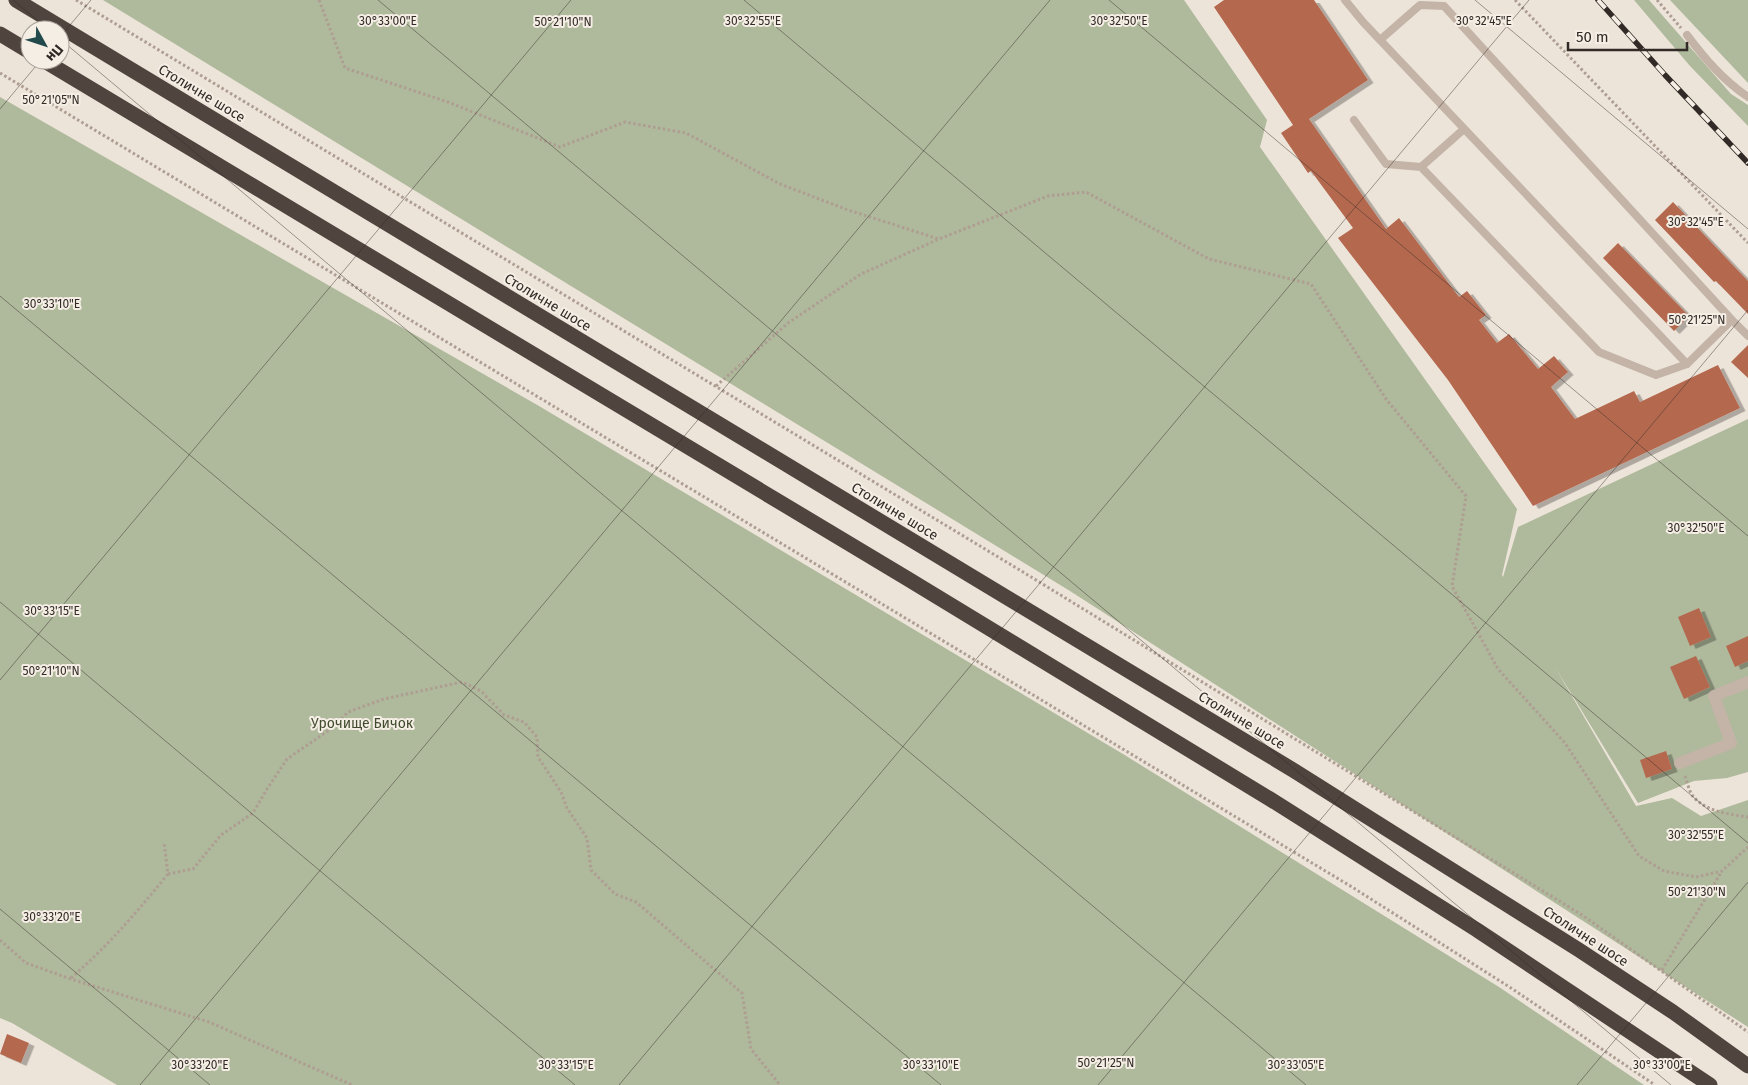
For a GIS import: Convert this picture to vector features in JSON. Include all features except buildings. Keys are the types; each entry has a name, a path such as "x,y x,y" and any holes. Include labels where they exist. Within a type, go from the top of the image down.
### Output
{"highway":[{"name":"Столичне шосе","path":"16,0 1293,770 1579,950 1673,1012 1748,1066"},
{"path":"0,34 20,46"},
{"path":"60,70 908,579 1270,799 1477,930 1710,1085"}],"street":[{"path":"1680,763 1731,743 1714,696 1748,682"}],"lane":[{"path":"1345,0 1363,22 1687,364"},
{"path":"1380,40 1420,5 1444,6 1748,336"},
{"path":"1687,35 1706,60 1730,85 1748,97"},
{"path":"1354,120 1386,164 1421,167 1600,352 1656,375 1687,364 1732,320"},
{"path":"1421,167 1464,129"}],"path":[{"path":"76,0 1040,582 1574,910 1748,1032"},
{"path":"318,0 345,68 448,102 560,148 624,122 686,133 780,184 848,210 939,239"},
{"path":"1515,0 1748,243"},
{"path":"1657,0 1687,35"},
{"path":"0,74 1352,887 1511,988 1655,1085"},
{"path":"716,386 788,323 861,274 939,239 1048,196 1086,192 1209,259 1311,284 1386,399 1466,496 1452,586 1498,669 1565,743 1639,856 1664,871 1696,877 1722,871"},
{"path":"71,979 101,952 133,918 168,874 193,869 221,835 253,813 287,759 332,728 348,712 384,700 462,682 481,691 504,715 524,722 537,737 538,757 561,792 567,808 587,838 591,870 615,894 636,902 742,993 751,1049 780,1085"},
{"path":"1680,763 1692,795 1706,806 1718,812 1748,817"},
{"path":"164,842 168,874"},
{"path":"1662,970 1722,871 1748,848"},
{"path":"0,940 26,963 209,1022 352,1085"}],"green space":[{"path":"103,0 1184,0 1267,120 1260,147 1517,509 1503,577 1518,527 1748,419 1748,772 1727,778 1694,781 1638,803 1555,667 1636,806 1672,798 1701,816 1748,800 1748,1027 1070,591"},
{"path":"1634,0 1649,0 1731,94 1748,105 1748,126 1690,66"},
{"path":"1670,0 1748,0 1748,83"},
{"name":"Урочище Бичок","path":"0,97 539,406 1123,754 1499,987 1644,1085 117,1085 12,1023 0,1018"}],"railway":[{"path":"1598,0 1748,163"}]}
